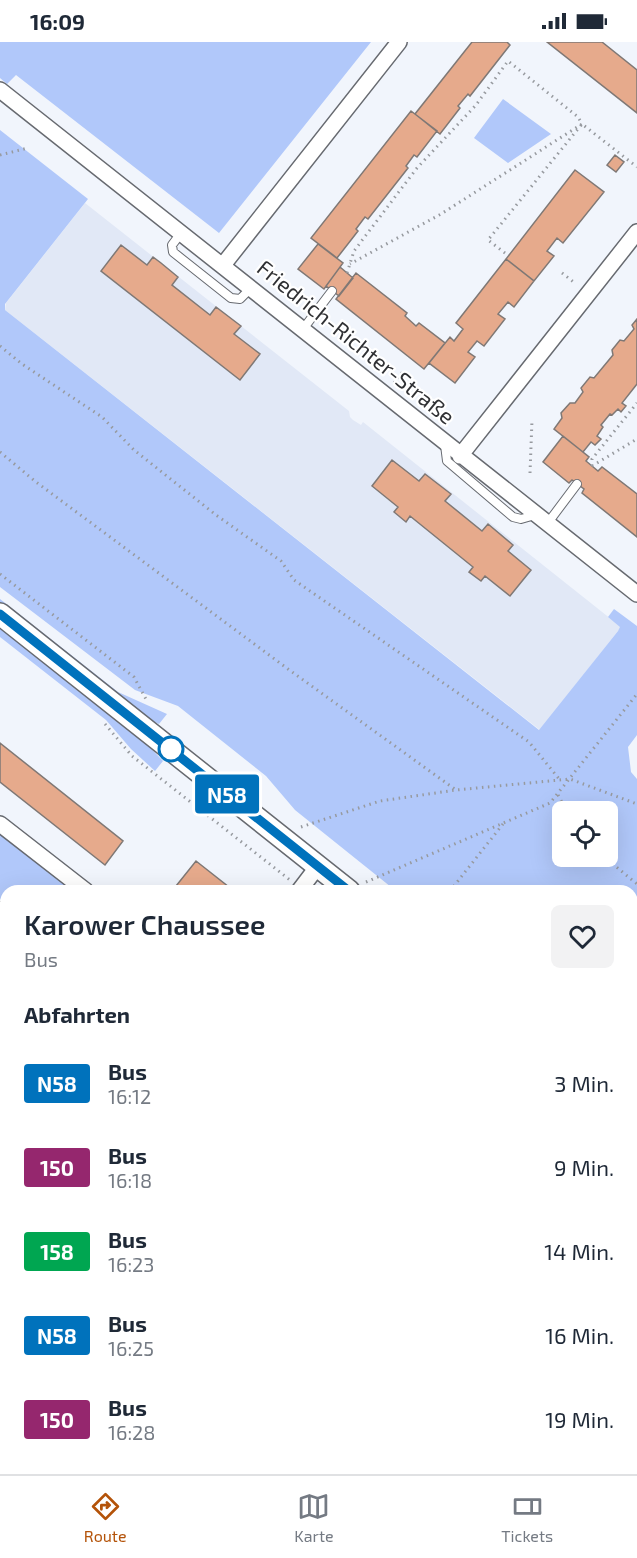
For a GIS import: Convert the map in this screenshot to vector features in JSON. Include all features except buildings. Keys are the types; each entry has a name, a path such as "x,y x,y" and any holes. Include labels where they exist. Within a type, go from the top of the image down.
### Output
{"main road":[{"path":"0,614 318,866 356,885"}],"street":[{"name":"Friedrich-Richter-Straße","path":"223,265 399,42"},
{"name":"Friedrich-Richter-Straße","path":"0,90 637,594"},
{"name":"Friedrich-Richter-Straße","path":"460,456 637,232"},
{"path":"0,824 78,885"},
{"path":"304,885 318,866"}],"lane":[{"path":"181,233 172,245 173,252 223,292 231,298 240,299 251,288"},
{"path":"303,329 332,291"},
{"path":"445,443 447,461 513,517 541,520 577,484"}],"path":[{"path":"347,273 354,251 417,168 476,105 508,61 579,117 582,124 637,166"},
{"path":"505,253 488,240 582,124"},
{"path":"350,264 441,214 582,124"},
{"path":"0,155 28,148"},
{"path":"0,346 22,364 102,417 134,450 216,515 281,561 294,580 529,742 560,780"},
{"path":"637,403 592,459 591,466 637,439"},
{"path":"530,473 532,420"},
{"path":"0,452 36,482 288,669 456,790"},
{"path":"0,574 134,677 147,701"},
{"path":"360,885 550,803 637,694"},
{"path":"104,723 132,756 294,885"},
{"path":"301,827 380,801 456,790 570,779 637,804"},
{"path":"557,794 561,801"},
{"path":"455,885 503,824"},
{"path":"616,867 637,884"}],"shaded area":[{"path":"0,42 371,42 219,233 16,75 7,84 0,78"},
{"path":"503,99 551,134 508,163 474,138"},
{"path":"0,130 88,199 5,304 5,310 539,730 618,631 620,627 608,617 614,609 637,626 637,735 628,747 631,772 637,779 637,885 389,885 295,810 266,776 178,706 135,690 0,587"},
{"path":"85,203 349,411 353,420 361,425 363,422 621,627 540,730 5,310 6,303"},
{"path":"0,599 118,692 167,714 159,724 149,719 0,603"},
{"path":"0,626 142,739 163,761 155,771 131,749 106,720 0,637"},
{"path":"2,832 68,885 0,885 0,834"}],"bus line":[{"name":"N58","path":"0,614 341,885"}]}
